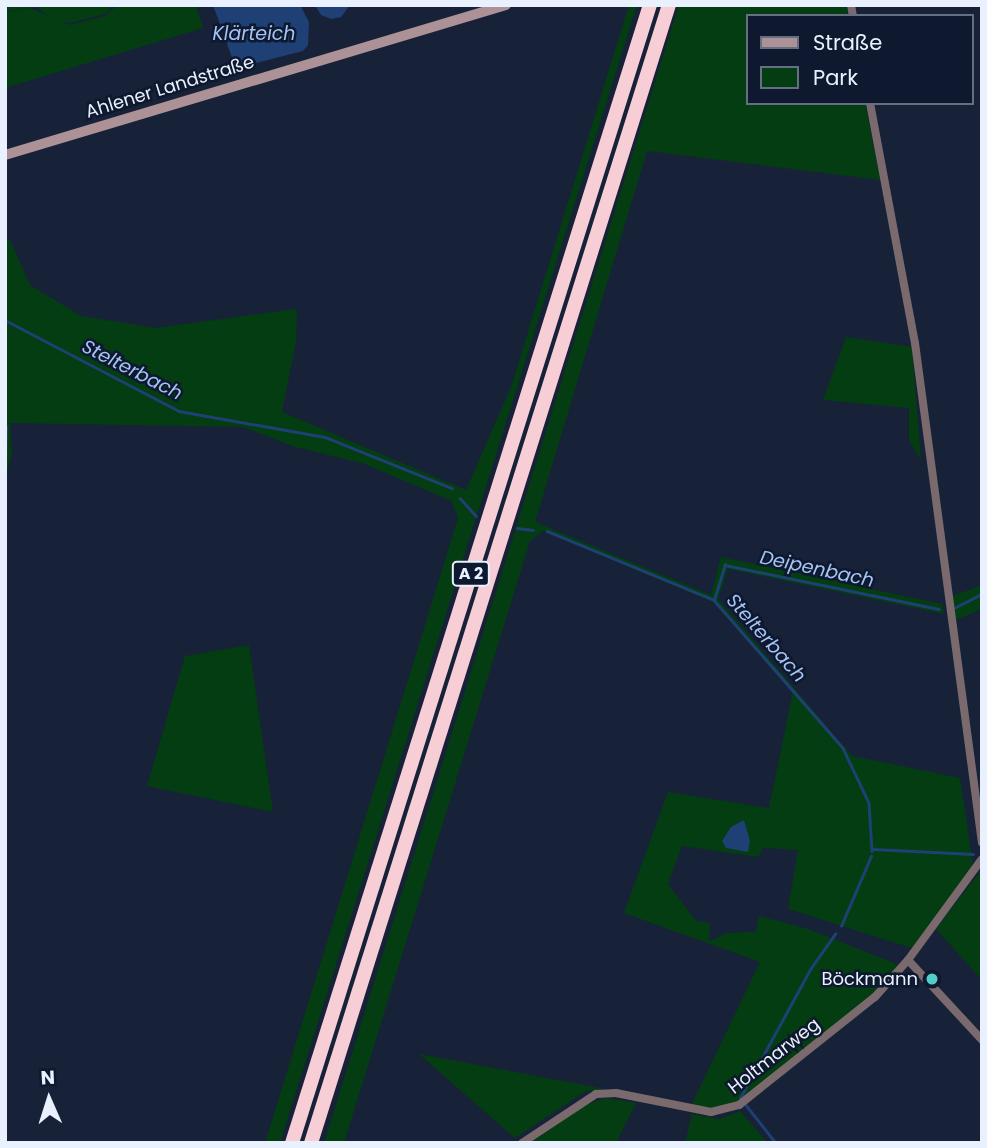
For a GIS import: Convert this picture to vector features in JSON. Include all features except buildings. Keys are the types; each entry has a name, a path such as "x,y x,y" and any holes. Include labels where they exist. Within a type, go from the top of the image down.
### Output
{"highway":[{"name":"A 2","path":"292,1143 650,5"},
{"name":"A 2","path":"311,1143 669,5"}],"street":[{"name":"Ahlener Landstraße","path":"5,155 506,5"},
{"path":"870,105 915,343 982,843"},
{"name":"Holtmarweg","path":"522,1143 596,1094 616,1093 711,1112 729,1110 876,997 908,960 982,859"},
{"path":"908,960 982,1040"}],"green space":[{"path":"5,5 115,5 105,14 70,23 54,20 36,7 5,12"},
{"path":"118,5 196,5 203,28 5,88 5,13 30,8 70,25 105,16"},
{"path":"629,5 637,5 280,1143 265,1143 458,518 452,501 362,463 295,447 243,427 10,423 12,454 5,477 5,242 10,240 30,285 81,316 155,328 297,309 296,342 282,412 466,490 511,387"},
{"path":"679,5 846,5 848,14 746,14 746,105 865,105 880,180 647,151 535,522 711,595 721,557 942,604 944,614 728,569 718,599 852,756 960,778 973,864 912,948 788,909 798,850 763,848 758,857 682,846 668,884 696,921 710,923 709,942 726,933 756,932 759,916 808,929 899,965 875,993 737,1103 715,1110 691,1106 760,962 624,913 668,792 769,808 793,691 713,602 543,531 530,541 344,1143 324,1143"},
{"path":"846,337 912,347 921,461 909,440 909,408 823,400"},
{"path":"982,585 982,609 953,621 950,597"},
{"path":"249,645 273,812 147,786 185,656"},
{"path":"982,869 982,980 936,929"},
{"path":"419,1054 605,1089 586,1091 515,1138"},
{"path":"605,1098 636,1103 616,1143 530,1143 585,1105"},
{"path":"740,1111 768,1143 685,1143 692,1114 720,1119"}],"water":[{"name":"Klärteich","path":"213,5 300,5 309,22 308,45 303,51 240,67 234,63"},
{"path":"315,5 350,5 341,17 331,19 321,15"},
{"path":"744,820 750,841 748,852 726,848 722,841 731,827"}],"waterway":[{"name":"Stelterbach","path":"5,320 179,411 325,437 452,488"},
{"path":"5,469 6,427"},
{"name":"Stelterbach","path":"460,498 476,516"},
{"name":"Stelterbach","path":"517,528 533,530"},
{"name":"Stelterbach","path":"547,531 714,600 843,748 869,803 872,851"},
{"name":"Deipenbach","path":"714,600 725,565 939,609"},
{"name":"Deipenbach","path":"954,608 982,594"},
{"path":"873,849 973,854"},
{"name":"Stelterbach","path":"841,926 871,856"},
{"name":"Stelterbach","path":"740,1098 811,968 835,934"},
{"name":"Stelterbach","path":"746,1105 776,1143"}],"place":[{"name":"Böckmann","path":"932,979"}]}
